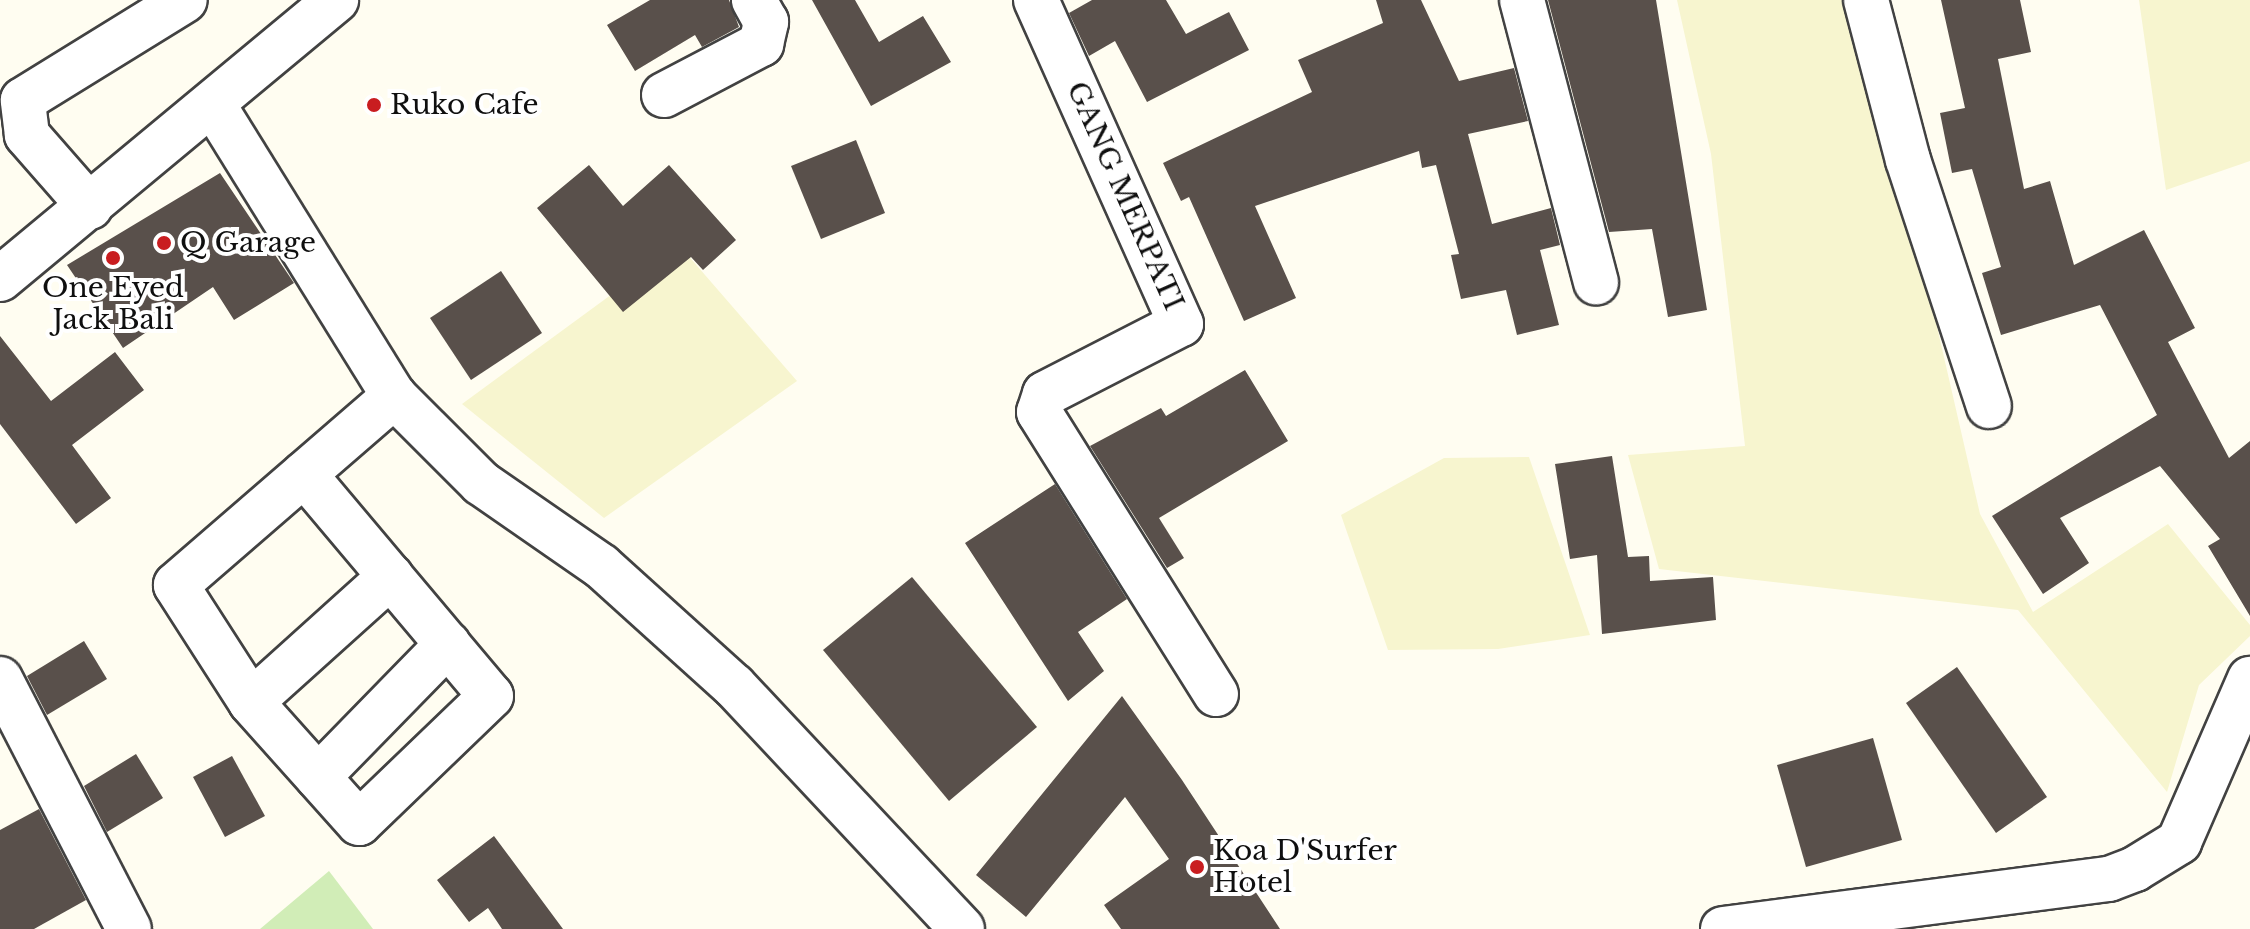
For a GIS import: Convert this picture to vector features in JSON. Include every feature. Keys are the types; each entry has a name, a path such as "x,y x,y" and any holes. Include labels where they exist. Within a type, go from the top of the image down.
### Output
{"street":[{"path":"90,207 27,135 23,100 185,0"},
{"path":"0,279 214,106 336,0"},
{"path":"664,95 761,44 766,22 754,0"},
{"name":"GANG MERPATI","path":"1036,0 1181,324 1045,394 1039,412 1216,694"},
{"path":"1522,0 1596,282"},
{"path":"1866,0 1908,160 1989,406"},
{"path":"214,106 394,396 481,483 601,566 734,686 962,929"},
{"path":"0,139 90,207"},
{"path":"304,474 491,696 359,823 251,702 176,585 304,474 394,396"},
{"path":"251,702 391,576"},
{"path":"318,777 448,644"},
{"path":"0,679 129,929"},
{"path":"1723,929 2109,879 2135,869 2179,842 2250,679"}],"shaded area":[{"path":"1677,0 1862,0 1980,514 2033,612 2168,524 2250,625 2250,636 2199,685 2167,792 2018,610 1659,569 1628,455 1745,446 1711,154"},
{"path":"2139,0 2250,0 2250,161 2166,190"},
{"path":"679,245 797,381 604,518 462,404"},
{"path":"1529,457 1590,635 1498,649 1388,650 1341,515 1444,458"}],"green space":[{"path":"329,871 373,929 260,929"}],"building":[{"path":"650,0 729,0 739,27 702,47 695,35 635,71 607,25"},
{"path":"812,0 855,0 879,42 923,16 951,62 871,106"},
{"path":"1092,0 1166,0 1186,34 1229,12 1249,50 1147,102 1115,41 1089,56 1069,13"},
{"path":"1376,0 1421,0 1459,81 1514,68 1528,121 1468,134 1492,224 1551,208 1560,245 1540,250 1559,325 1517,335 1506,290 1461,299 1451,255 1459,254 1436,165 1422,168 1419,151 1255,206 1296,298 1244,321 1189,197 1181,201 1163,163 1312,92 1298,60 1383,23"},
{"path":"1548,0 1656,0 1707,310 1668,317 1652,229 1609,232"},
{"path":"1941,0 2020,0 2031,52 1998,59 2024,189 2050,181 2074,265 2144,230 2195,328 2168,342 2229,458 2250,441 2250,616 2208,546 2220,539 2160,466 2060,518 2089,563 2043,594 1992,516 2157,415 2100,305 2001,335 1982,273 2001,267 1972,169 1952,173 1940,113 1965,108"},
{"path":"856,140 885,213 821,239 791,166"},
{"path":"589,165 623,206 669,165 736,240 703,270 691,257 623,312 537,208"},
{"path":"220,173 294,283 234,320 213,287 123,348 67,265"},
{"path":"501,271 542,333 471,380 430,318"},
{"path":"0,336 51,401 115,352 144,390 72,445 111,498 76,524 0,424"},
{"path":"1245,370 1288,441 1159,518 1184,558 1167,568 1090,446 1161,408 1166,416"},
{"path":"1612,456 1628,557 1649,556 1650,581 1713,577 1716,620 1602,634 1597,555 1570,559 1555,464"},
{"path":"1055,484 1127,599 1078,632 1104,671 1068,701 965,543"},
{"path":"912,577 1037,727 949,801 823,650"},
{"path":"84,641 107,679 47,715 27,676"},
{"path":"1957,667 2047,797 1996,833 1906,703"},
{"path":"1122,696 1182,780 1280,929 1121,929 1104,905 1169,859 1125,797 1026,917 976,875"},
{"path":"1873,738 1902,840 1806,867 1777,765"},
{"path":"136,754 163,798 107,832 84,786"},
{"path":"232,756 265,816 225,837 193,777"},
{"path":"39,809 86,900 34,929 0,929 0,830"},
{"path":"494,836 563,929 502,929 488,908 469,922 437,880"}],"place":[{"name":"Ruko Cafe","path":"374,105"},
{"name":"Q Garage","path":"164,243"},
{"name":"One Eyed Jack Bali","path":"113,258"},
{"name":"Koa D'Surfer Hotel","path":"1197,867"}]}
